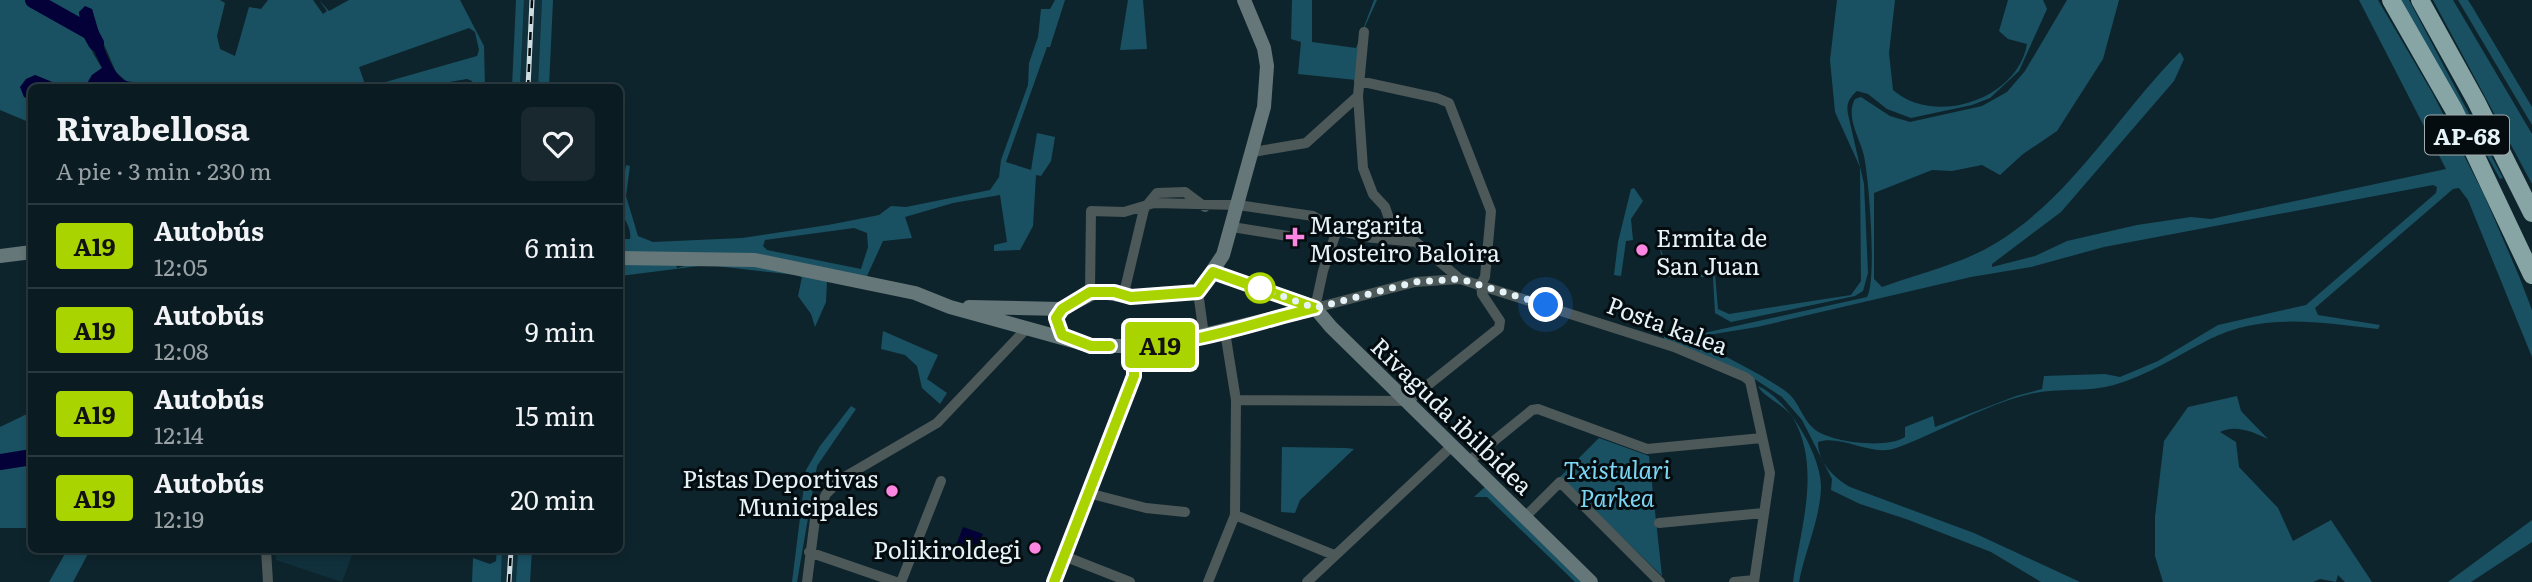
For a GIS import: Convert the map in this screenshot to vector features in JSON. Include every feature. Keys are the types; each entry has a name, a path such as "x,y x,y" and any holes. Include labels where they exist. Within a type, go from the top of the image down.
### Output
{"highway":[{"name":"AP-68","path":"2391,0 2454,110 2532,275"},
{"name":"AP-68","path":"2420,0 2476,101 2532,213"}],"street":[{"path":"1204,335 1198,292 1213,272 1232,227 1264,107 1264,48 1244,0"},
{"path":"1364,33 1357,96 1363,169 1373,194 1385,207 1396,239"},
{"path":"1236,400 1408,401 1499,328 1500,321 1482,294 1481,284 1485,277 1491,211 1449,103 1359,81"},
{"path":"1252,152 1306,143 1357,96"},
{"path":"1090,292 1091,211 1124,212 1144,209 1154,204 1238,205 1313,216 1337,230 1423,246 1460,279"},
{"path":"1124,293 1144,209"},
{"path":"1232,227 1288,236"},
{"path":"1213,272 1315,308 1323,271 1337,230"},
{"path":"0,256 28,252"},
{"path":"623,258 741,258 915,293 950,307 1062,309"},
{"path":"1445,279 1448,267"},
{"name":"Posta kalea","path":"950,307 1062,335 1091,346 1159,346 1225,332 1415,282 1460,279 1674,347 1749,381 1762,438"},
{"path":"1062,335 1056,318 1062,309 1090,292 1124,293 1131,297 1198,292"},
{"name":"Rivaguda ibilbidea","path":"1315,308 1331,327 1591,582"},
{"path":"807,582 809,552 820,503 826,494 841,479 937,423 1027,327"},
{"path":"1208,582 1234,515 1236,400 1225,332"},
{"path":"1054,582 1134,376 1134,346"},
{"path":"1468,461 1532,410 1538,409 1647,449 1762,438 1770,473 1754,581 1734,582"},
{"path":"1307,582 1452,446"},
{"path":"809,552 899,582 941,481"},
{"path":"1525,517 1560,482 1660,582"},
{"path":"1088,493 1146,508 1185,512"},
{"path":"1659,523 1763,513"},
{"path":"1234,515 1334,555"},
{"path":"266,553 268,582"},
{"path":"1064,556 1130,582"}],"shaded area":[{"path":"524,0 542,0 538,84 520,84"},
{"path":"85,6 92,9 104,49 114,69 126,81 138,84 87,84 92,75 102,68 80,20 79,12"},
{"path":"35,75 65,84 28,84 28,98 24,97 20,87 26,79"},
{"path":"963,527 983,534 971,562 952,556"},
{"path":"276,553 353,553 342,582 276,560"},
{"path":"502,553 518,553 516,582 501,582"}],"green space":[{"path":"0,0 220,0 225,3 217,36 220,49 235,56 249,7 261,9 268,0 313,0 323,14 327,11 319,0 329,11 349,0 460,0 484,46 485,84 474,84 467,79 437,84 379,84 477,56 479,50 475,32 469,28 359,67 365,84 147,84 126,81 116,72 92,9 79,12 87,42 102,68 92,75 87,84 52,82 35,75 28,84 24,97 28,98 28,122 0,110"},
{"path":"516,0 524,0 520,84 512,84"},
{"path":"542,0 553,0 549,84 538,84"},
{"path":"1055,0 1065,0 1006,162 1031,170 1037,133 1055,137 1051,161 1041,176 1036,175 1033,226 1020,250 994,251 994,245 1007,242 1000,195 953,203 905,217 912,238 883,241 867,276 623,253 623,239 630,239 630,230 623,215 626,165 630,166 626,196 638,236 653,242 742,238 828,225 879,215 891,206 906,207 990,190 999,177 1001,160 1028,85 1029,63 1038,37 1041,9 1050,9","holes":["854,228 867,233 868,247 861,269 767,250 763,246 765,240"]},
{"path":"1128,0 1143,0 1147,49 1120,50"},
{"path":"1292,0 1312,0 1312,42 1356,48 1374,0 1377,0 1363,31 1356,80 1298,74 1301,42 1291,39"},
{"path":"1837,0 1895,0 1889,53 1893,90 1910,101 1930,106 1972,102 2008,80 2020,63 2027,44 2008,39 1999,31 2008,0 2043,0 2047,9 2019,71 1990,98 1972,105 1911,118 1887,109 1868,94 1857,91 1849,101 1847,110 1864,184 1868,273 1863,291 1855,296 1731,322 1715,313 1713,277 1667,277 1657,238 1669,273 1674,276 1715,274 1718,309 1729,314 1851,295 1861,281 1860,167 1835,112 1830,60"},
{"path":"2067,0 2119,0 2103,59 2057,131 2023,154 2000,175 1982,165 1952,171 1932,170 1874,193 1874,279 1882,287 1969,257 2024,224 2072,178 2180,52 2184,59 2174,81 2061,212 1992,264 1992,267 2035,256 2067,241 2137,225 2191,217 2211,219 2446,169 2359,0 2378,0 2433,94 2484,195 2519,276 2532,310 2532,357 2468,200 2459,188 2453,189 2315,308 2318,315 2380,325 2378,329 2293,322 2251,325 2210,339 2127,381 2093,389 2040,392 2013,399 1896,448 1876,450 1836,441 1818,442 1828,469 1850,487 1974,533 2080,582 2041,582 1991,552 1860,504 1831,490 1832,479 1802,420 1782,397 1747,374 1664,341 1664,337 1704,333 1867,297 1872,251 1870,207 1864,156 1852,120 1855,99 1861,97 1890,116 1910,122 1982,106 2007,92 2025,71","holes":["2433,185 2437,187 2436,193 2306,305 2218,325 2158,361 2120,377 2105,374 2044,376 2042,389 2016,396 1935,427 1933,416 1905,427 1905,437 1897,441 1859,443 1821,433 1809,424 1784,390 1700,343 1702,336 1757,327 1971,277 2031,267 2104,247"]},
{"path":"2401,0 2409,0 2503,178 2500,179"},
{"path":"2433,0 2453,0 2532,134 2532,184"},
{"path":"2458,0 2468,0 2532,107 2532,125"},
{"path":"1634,188 1643,201 1631,219 1633,240 1626,241 1621,276 1614,275 1618,242 1631,189"},
{"path":"623,262 675,262 677,268 700,262 747,262 827,280 826,302 815,327 811,314 798,296 802,277 707,265 623,276"},
{"path":"883,331 938,355 927,379 947,393 940,404 922,388 917,366 905,355 881,349"},
{"path":"1758,386 1781,403 1790,414 1785,409 1764,394"},
{"path":"2237,396 2241,411 2268,439 2238,429 2220,432 2236,442 2239,467 2278,508 2293,541 2331,520 2372,582 2345,582 2338,575 2336,582 2320,579 2313,582 2163,582 2155,556 2155,517 2164,441 2188,407"},
{"path":"851,406 856,409 817,466 797,582 792,582 806,470 820,446"},
{"path":"28,413 28,528 0,528 0,427"},
{"path":"1794,420 1816,460 1821,488 1818,511 1799,582 1793,582 1804,520 1808,478 1802,437"},
{"name":"Txistulari Parkea","path":"1599,438 1649,456 1662,576 1560,477"},
{"path":"1282,447 1354,449 1300,500 1295,513 1281,512"},
{"path":"1487,485 1586,582 1575,582 1487,497 1474,497"},
{"path":"2532,520 2532,542 2471,582 2448,582"},
{"path":"65,553 88,553 73,582 49,582"},
{"path":"497,553 502,553 501,582 472,582 473,558 490,564 496,561"},
{"path":"518,553 532,553 530,582 516,582"}],"waterway":[{"path":"33,0 90,32 96,43"},
{"path":"0,462 28,458"}],"railway":[{"path":"528,84 532,0"},
{"path":"509,582 511,553"}],"bus line":[{"name":"A19","path":"1054,582 1134,376 1134,346 1159,346 1315,308 1213,272 1198,292 1131,297 1124,293 1090,292 1062,309 1056,318 1062,335 1091,346 1110,346"}],"place":[{"name":"Margarita Mosteiro Baloira","path":"1295,237"},
{"name":"Ermita de San Juan","path":"1642,250"},
{"name":"Pistas Deportivas Municipales","path":"892,491"},
{"name":"Polikiroldegi","path":"1035,548"}],"route":[{"path":"1260,288 1315,308 1415,282 1460,279 1546,305"}]}
